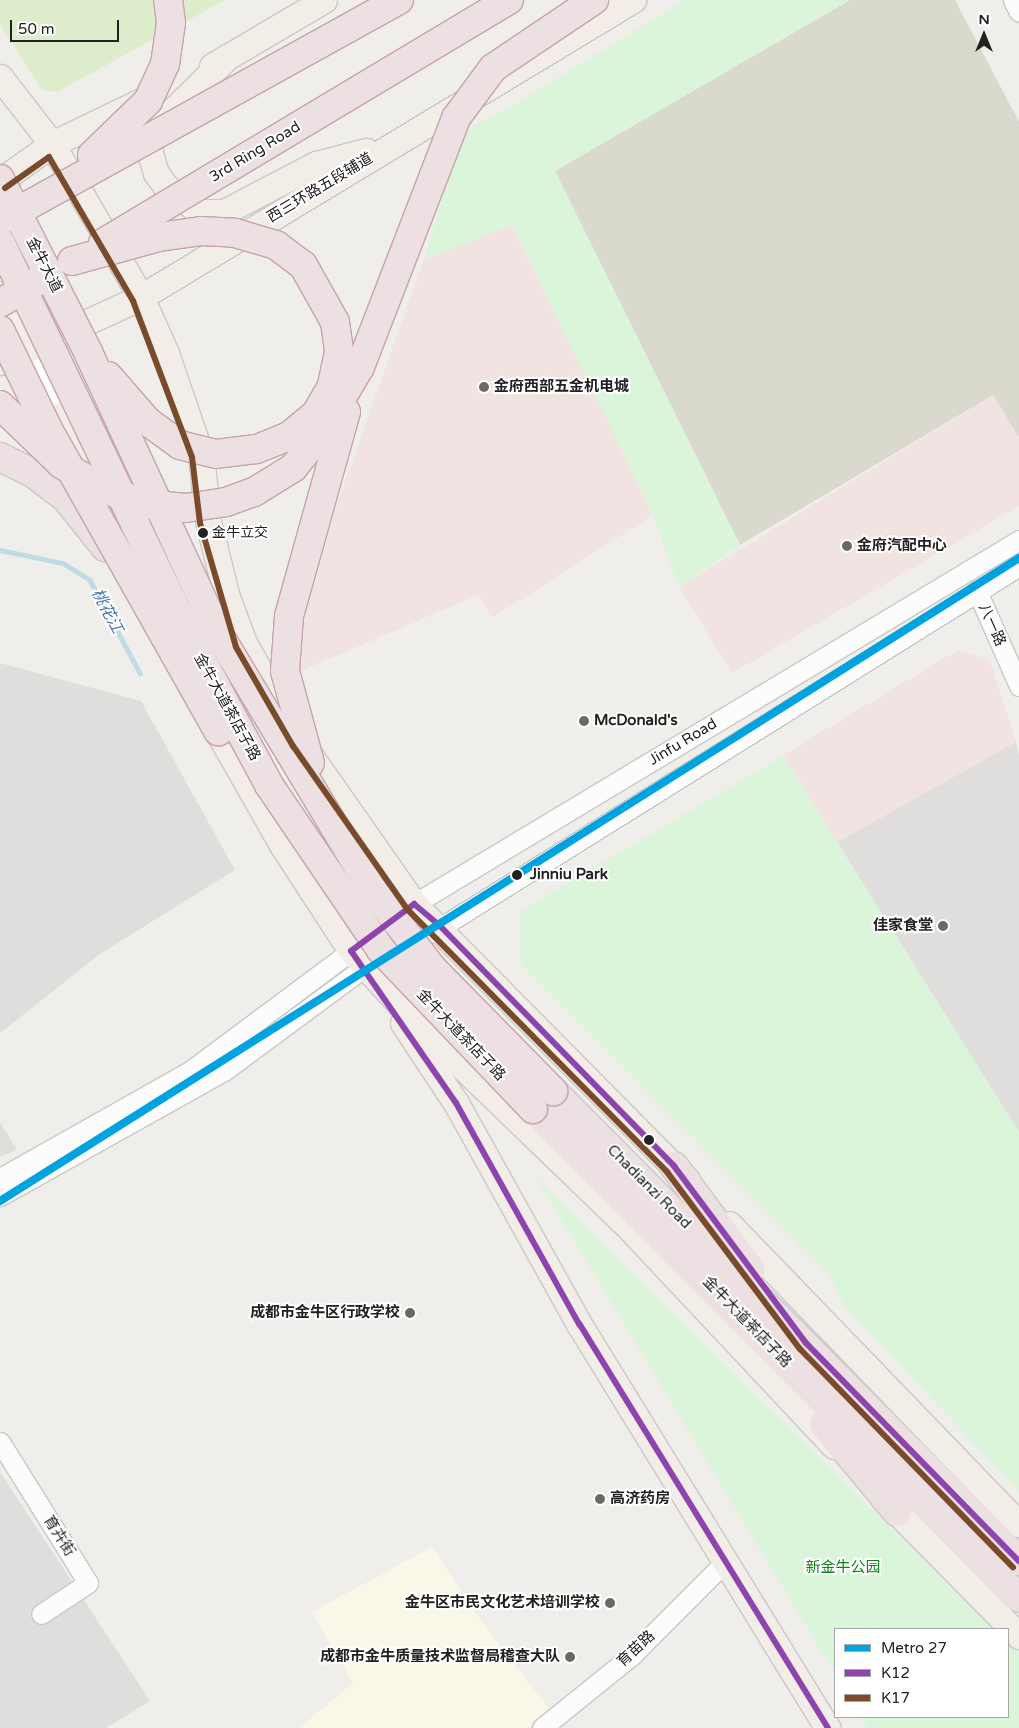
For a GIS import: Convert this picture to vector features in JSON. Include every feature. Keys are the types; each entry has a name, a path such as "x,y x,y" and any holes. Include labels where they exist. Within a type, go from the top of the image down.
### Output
{"highway":[{"path":"43,195 115,137 148,101 165,64 172,23 168,0"},
{"path":"0,221 43,195 399,0"},
{"name":"3rd Ring Road","path":"0,303 509,0"},
{"path":"328,814 299,732 285,671 288,616 298,569 360,367 456,118 493,68 594,0"},
{"name":"金牛大道","path":"0,180 88,352"},
{"path":"72,261 159,237 200,231 235,233 276,245 303,265 323,294 335,322 339,352 332,386 309,419 289,436 256,449 216,454 180,445 148,422 88,352"},
{"name":"金牛大道","path":"0,242 56,360"},
{"path":"0,330 48,429 219,732 269,784"},
{"name":"金牛大道茶店子路","path":"88,352 218,633 401,932 553,1091"},
{"name":"金牛大道茶店子路","path":"56,360 190,640 269,784 382,950 533,1109 710,1283 1019,1598"},
{"path":"0,405 61,464 104,489 144,504 186,508 245,495 293,468 319,436 360,367"},
{"path":"0,457 33,473 66,498 144,597"},
{"name":"Chadianzi Road","path":"553,1091 806,1343 1019,1561"},
{"path":"674,1166 806,1343"},
{"path":"710,1283 896,1512"}],"main road":[{"path":"0,180 52,144 227,57 324,0"},
{"name":"西三环路五段辅道","path":"0,362 141,297 393,143 633,0"},
{"path":"227,57 154,129 149,149 156,174 166,188 200,212 224,212 316,164 393,143"},
{"path":"0,77 52,144 141,297 166,353 201,455 208,521 226,594 244,643 300,740 414,904 441,927 1019,1524"},
{"path":"0,294 29,347"},
{"path":"60,414 206,712 282,846 456,1103 579,1324 724,1563 828,1728"},
{"name":"Jinfu Road","path":"358,958 414,904"},
{"path":"358,958 419,1025 632,1231 896,1512 1019,1636"}],"street":[{"path":"1012,0 1019,12"},
{"path":"29,347 60,414"},
{"name":"Jinfu Road","path":"414,904 1019,540"},
{"name":"Jinfu Road","path":"358,958 441,927 1019,566"},
{"name":"八一路","path":"977,591 1019,686"},
{"path":"0,1178 190,1071 358,958"},
{"path":"0,1196 224,1071 358,958"},
{"name":"育卉街","path":"0,1442 88,1583 41,1614"},
{"name":"育苗路","path":"542,1728 632,1654 724,1563"}],"shaded area":[{"path":"850,0 955,0 1019,122 1019,437 993,395 740,545 555,171"},
{"name":"金府西部五金机电城","path":"512,225 653,515 492,618 478,595 301,671 299,611 424,259"},
{"name":"金府汽配中心","path":"993,395 1019,437 1019,506 732,673 679,587"},
{"path":"958,650 990,660 1016,742 837,842 783,755"},
{"path":"0,663 141,701 235,870 100,954 0,1033"},
{"path":"1016,742 1019,757 1019,1132 837,842"},
{"path":"0,1122 17,1150 0,1157"},
{"path":"0,1472 150,1701 106,1728 0,1728"},
{"path":"432,1547 479,1618 550,1710 528,1728 299,1728 353,1683 312,1612"}],"green space":[{"path":"0,0 225,0 57,92 42,90 0,24"},
{"path":"685,0 850,0 555,171 740,545 679,587 653,515 512,225 424,259 462,131 502,112"},
{"path":"783,756 1019,1132 1019,1491 844,1306 830,1275 521,965 519,912"},
{"name":"新金牛公园","path":"535,1176 992,1628 834,1628 834,1672"},
{"path":"1009,1645 1019,1655 1019,1728 868,1728 862,1718 1009,1718"}],"waterway":[{"name":"桃花江","path":"0,550 63,563 90,580 140,673"}],"metro line":[{"name":"27","path":"0,1201 1019,558"}],"transit line":[{"name":"K17","path":"5,188 49,157 133,301 192,457 200,523 236,647 293,746 407,909 667,1172 800,1349 1013,1567"},
{"name":"K12","path":"828,1728 579,1324 456,1103 351,951 414,904 441,927 674,1166 806,1343 1019,1561"}],"place":[{"name":"金府西部五金机电城","path":"484,387"},
{"name":"金牛立交","path":"203,533"},
{"name":"金府汽配中心","path":"847,546"},
{"name":"McDonald's","path":"584,721"},
{"name":"Jinniu Park","path":"517,875"},
{"name":"佳家食堂","path":"943,926"},
{"name":"成都市金牛区行政学校","path":"410,1313"},
{"name":"高济药房","path":"600,1499"},
{"name":"金牛区市民文化艺术培训学校","path":"610,1603"},
{"name":"成都市金牛质量技术监督局稽查大队","path":"570,1657"}]}
